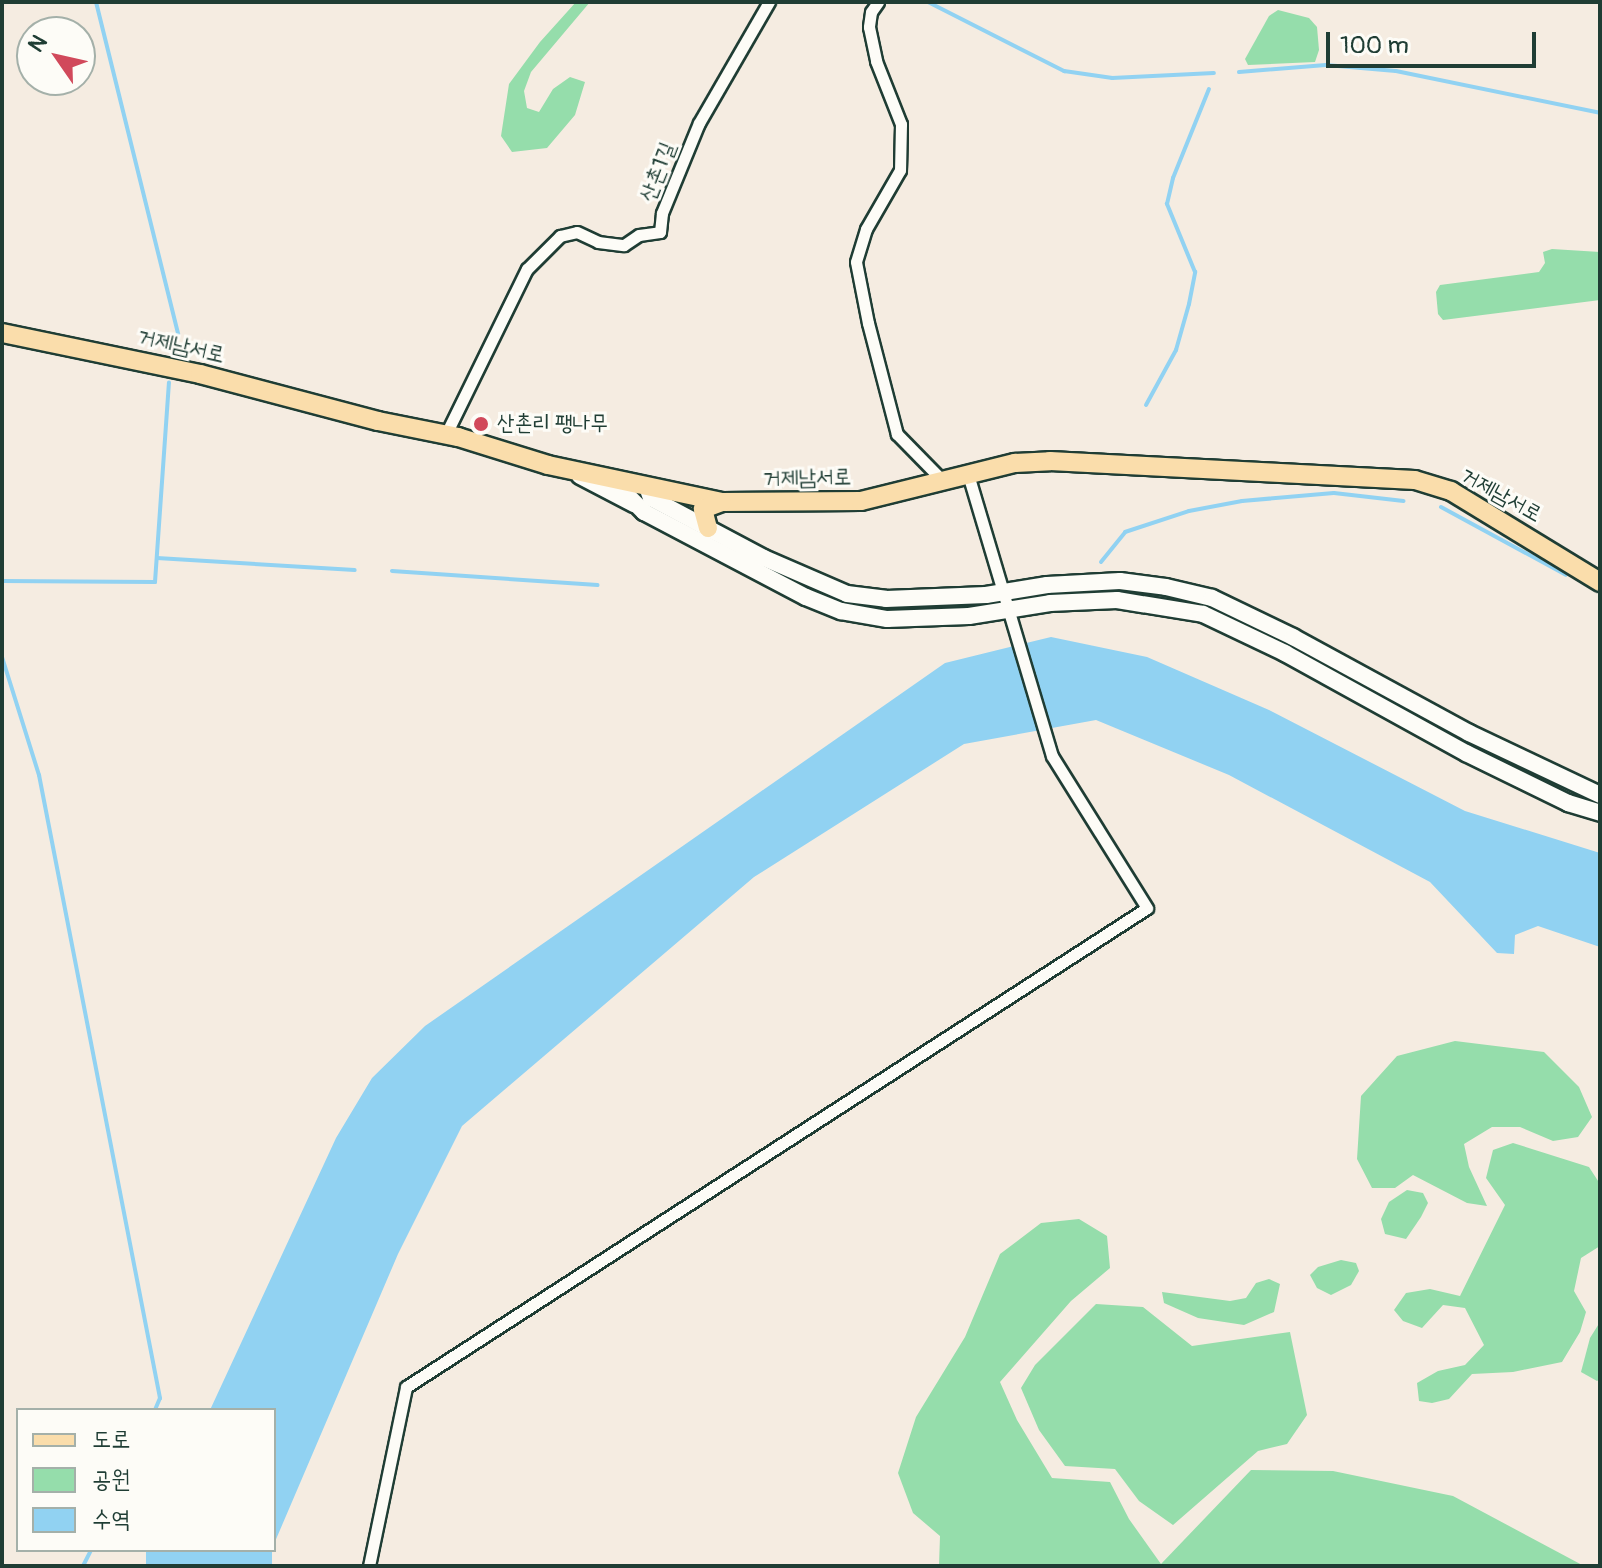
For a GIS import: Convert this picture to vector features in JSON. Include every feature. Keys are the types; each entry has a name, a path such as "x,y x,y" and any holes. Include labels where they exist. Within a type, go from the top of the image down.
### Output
{"main road":[{"name":"거제남서로","path":"2,333 200,374 378,421 446,434 548,465 722,502 861,501 1015,463 1050,461 1415,480 1451,491 1600,582"},
{"path":"708,528 703,509 722,502"}],"street":[{"name":"산촌1길","path":"446,434 527,269 560,236 577,232 598,242 624,245 639,235 660,232 662,213 699,123 723,87 769,2"},
{"path":"878,2 871,12 869,27 876,61 901,124 900,170 866,229 856,262 868,323 897,434 943,481"},
{"path":"548,465 591,481 806,597 841,611 887,619 1009,612 1050,603 1117,600 1203,614 1285,653 1466,753 1568,803 1600,813"},
{"path":"369,1566 406,1387 1147,908 1052,756 968,474"},
{"path":"623,482 635,505"},
{"path":"647,487 651,498 799,575 847,594 886,599 1120,581 1166,587 1212,598 1293,637 1483,740 1600,795"}],"green space":[{"path":"576,2 590,2 531,72 524,91 527,108 539,112 553,89 570,77 585,82 575,115 547,148 512,152 501,136 509,84 540,42"},
{"path":"1278,10 1309,18 1317,27 1319,50 1315,62 1248,65 1245,59 1269,16"},
{"path":"1552,249 1600,252 1600,300 1443,320 1438,314 1436,292 1440,285 1539,272 1545,263 1543,252"},
{"path":"1455,1041 1544,1052 1579,1087 1592,1117 1578,1137 1553,1141 1520,1127 1492,1127 1464,1144 1469,1167 1487,1206 1467,1203 1413,1175 1395,1188 1372,1188 1357,1159 1361,1096 1397,1056"},
{"path":"1513,1143 1589,1167 1600,1184 1600,1246 1581,1258 1574,1291 1586,1312 1580,1332 1562,1362 1513,1372 1472,1374 1449,1399 1432,1403 1419,1401 1417,1383 1438,1371 1465,1365 1484,1345 1465,1308 1443,1305 1422,1328 1403,1321 1394,1310 1406,1293 1430,1289 1460,1296 1505,1205 1486,1178 1493,1150"},
{"path":"1407,1190 1423,1193 1428,1203 1421,1217 1406,1239 1385,1234 1381,1219 1389,1202"},
{"path":"1079,1219 1107,1236 1110,1268 1071,1301 1000,1382 1017,1420 1052,1478 1110,1482 1129,1519 1161,1564 1251,1470 1333,1471 1453,1496 1584,1566 939,1566 940,1536 913,1513 898,1473 916,1417 965,1337 1000,1254 1041,1223"},
{"path":"1341,1260 1356,1263 1359,1271 1351,1285 1331,1295 1317,1288 1310,1275 1318,1267"},
{"path":"1269,1279 1280,1284 1274,1312 1244,1325 1198,1318 1164,1303 1162,1292 1230,1301 1246,1298 1256,1283"},
{"path":"1096,1304 1143,1307 1192,1346 1290,1332 1307,1415 1287,1444 1258,1451 1173,1525 1139,1501 1115,1469 1065,1466 1039,1430 1021,1388 1035,1365"},
{"path":"1600,1322 1600,1379 1597,1381 1581,1372 1590,1338"}],"water":[{"path":"1051,637 1147,657 1269,710 1465,811 1600,853 1600,947 1538,926 1515,935 1514,954 1497,953 1430,882 1229,775 1096,720 964,744 754,877 462,1126 398,1254 276,1539 276,1408 211,1408 336,1138 372,1078 425,1026 945,663"},
{"path":"146,1552 272,1552 272,1566 146,1566"}],"waterway":[{"path":"96,2 178,334"},
{"path":"928,2 1064,71 1112,78 1214,73"},
{"path":"1239,72 1326,65 1396,71 1600,113"},
{"path":"1146,405 1176,350 1189,304 1195,272 1167,204 1173,178 1209,89"},
{"path":"2,581 155,582 169,382"},
{"path":"1101,562 1125,532 1189,511 1242,501 1334,493 1404,501"},
{"path":"1441,507 1566,575"},
{"path":"157,558 355,570"},
{"path":"392,571 598,585"},
{"path":"2,657 39,775 160,1398 156,1408"},
{"path":"83,1566 90,1552"}],"place":[{"name":"산촌리 팽나무","path":"481,424"}]}
